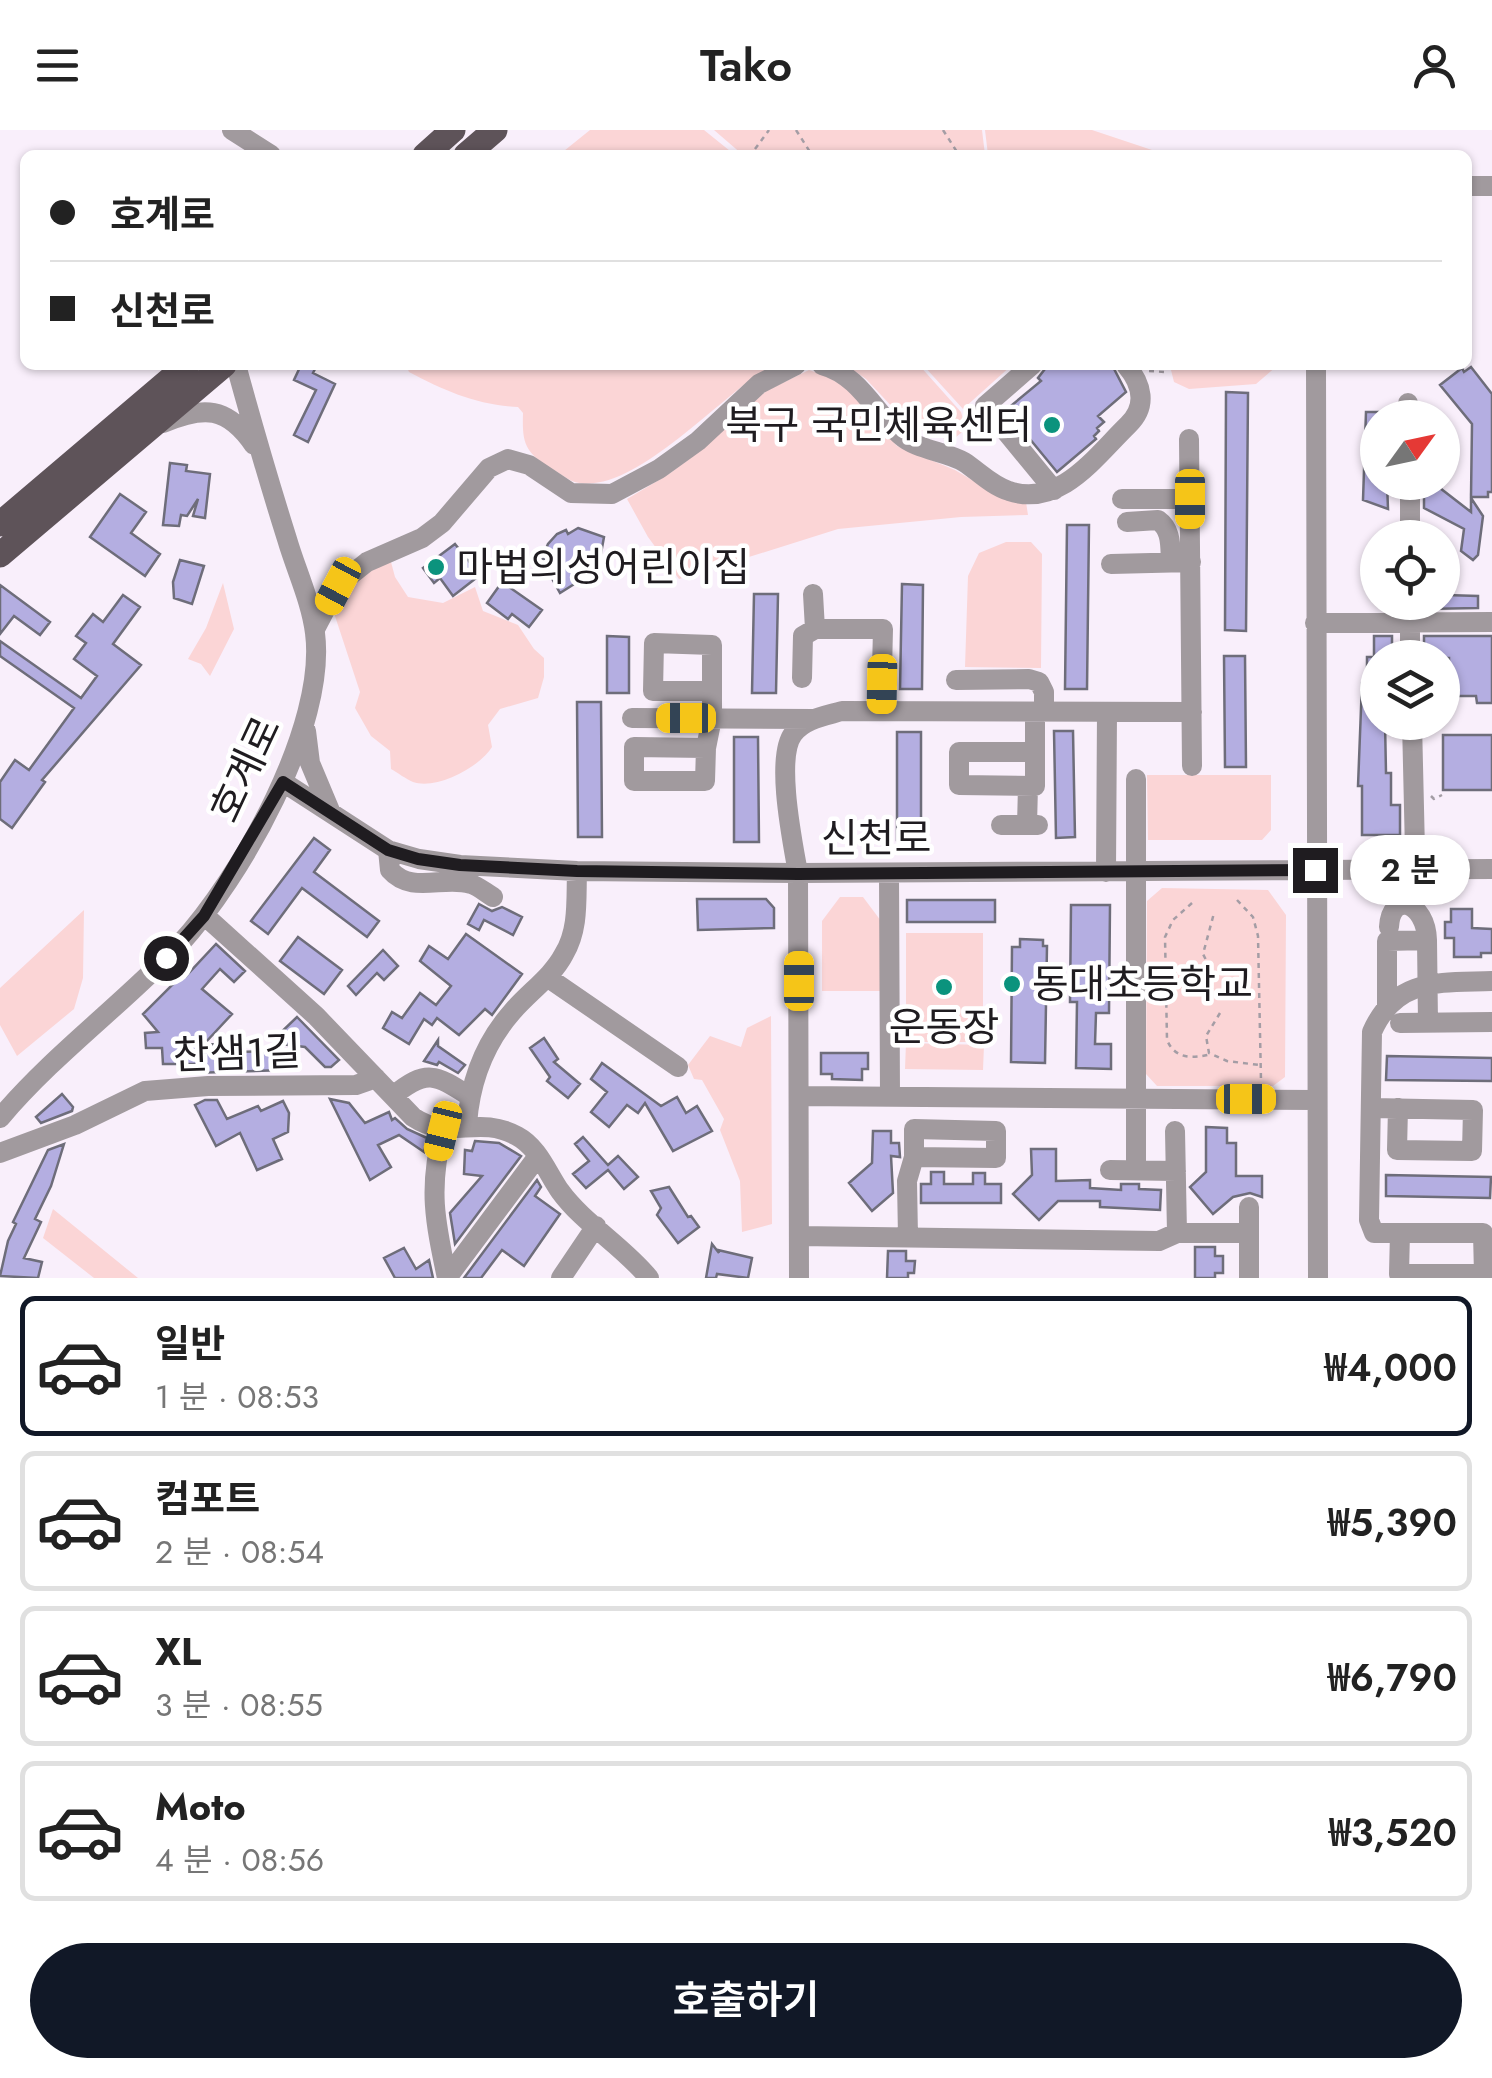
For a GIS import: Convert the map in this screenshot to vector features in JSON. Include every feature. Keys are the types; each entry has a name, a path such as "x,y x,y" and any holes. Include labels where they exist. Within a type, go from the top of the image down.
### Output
{"main road":[{"path":"431,150 453,130"},
{"path":"472,150 494,130"},
{"path":"0,524 180,370"},
{"path":"0,555 218,370"}],"street":[{"path":"232,130 263,150"},
{"name":"호계로","path":"0,1118 31,1082 151,973 204,916 283,782 306,727 315,686 315,630 237,370"},
{"path":"315,630 338,586 367,562 422,538 442,523 489,468 508,460 529,465 571,493 612,494 659,469 698,441 759,384 786,370"},
{"path":"831,370 858,386 903,438 961,460 1006,490 1034,496 1069,482 1137,417 1141,389 1129,370"},
{"path":"1026,370 985,406 1054,490"},
{"path":"1316,370 1318,1278"},
{"path":"152,427 208,411 242,428 262,458"},
{"path":"1190,438 1190,499 1180,562 1192,712 1192,766"},
{"path":"1122,499 1190,499"},
{"path":"1127,522 1158,520 1166,526 1180,562"},
{"path":"1111,564 1180,562"},
{"path":"813,594 815,630"},
{"path":"1315,623 1360,618"},
{"path":"1460,618 1492,622"},
{"path":"802,678 803,636 815,630 882,629 882,711"},
{"path":"956,680 1029,679 1039,682 1044,692 1034,752 1035,786 959,786 959,752 1034,752"},
{"path":"706,748 712,691"},
{"path":"632,718 813,719 842,711 1192,712"},
{"path":"1106,872 1107,712"},
{"path":"798,1278 798,874 788,815 786,747 794,732 813,719"},
{"path":"306,727 310,763 332,814"},
{"path":"1412,740 1415,851"},
{"path":"1136,779 1136,1170"},
{"name":"신천로","path":"283,782 388,850 460,865 798,874 1492,870"},
{"path":"1001,825 1034,825 1028,786"},
{"path":"388,850 390,870 400,880 431,885 468,882 494,896"},
{"path":"467,1124 469,1096 492,1041 511,1013 564,954 576,925 577,871"},
{"path":"888,873 890,1097"},
{"path":"1389,926 1389,917 1404,904 1413,905 1422,914 1427,940 1428,1023"},
{"path":"204,916 316,1016 413,1118 428,1128 443,1131 467,1124 516,1135 538,1156 574,1208 650,1278"},
{"path":"1387,1005 1388,942 1427,940"},
{"path":"547,977 678,1067"},
{"path":"1400,1233 1374,1233 1369,1220 1372,1032 1387,1005 1402,994 1427,984 1492,982"},
{"path":"1400,1023 1492,1022"},
{"path":"392,1096 425,1076 444,1079 469,1096"},
{"name":"찬샘1길","path":"0,1153 75,1124 144,1091 208,1086 356,1085 376,1078"},
{"path":"799,1096 1316,1100"},
{"path":"1372,1108 1398,1108"},
{"path":"443,1131 432,1175 447,1278"},
{"path":"1175,1131 1177,1233"},
{"path":"447,1278 538,1156"},
{"path":"908,1238 907,1181 914,1157"},
{"path":"1110,1170 1176,1171"},
{"path":"1249,1207 1249,1278"},
{"path":"561,1278 596,1226"},
{"path":"799,1236 1158,1241 1177,1233 1249,1233"}],"path":[{"path":"755,149 769,130"},
{"path":"1148,370 1165,372"},
{"path":"1236,900 1252,917 1258,936 1262,1088"},
{"path":"1192,903 1174,920 1166,937 1167,1040 1172,1051 1181,1056 1212,1054"},
{"path":"1210,968 1203,954 1214,913"},
{"path":"1220,1014 1206,1036 1206,1047 1227,1061 1259,1065"}],"shaded area":[{"path":"590,130 704,130 729,150 565,150"},
{"path":"714,130 982,130 984,150 737,150"},
{"path":"985,130 1092,130 1152,150 987,150"},
{"path":"765,370 648,460 621,475 595,483 572,481 536,457 527,446 523,413 518,407 462,396 409,372"},
{"path":"809,370 851,391 897,446 955,470 1001,497 1026,502 1028,515 838,529 679,579 648,537 627,499 704,448 766,391"},
{"path":"853,370 923,370 961,412 966,429 951,441 910,426"},
{"path":"928,370 1006,370 963,409"},
{"path":"1171,370 1272,370 1256,384 1189,389 1174,382"},
{"path":"1006,542 1031,542 1042,554 1041,668 965,667 968,576 979,553"},
{"path":"391,562 408,597 443,603 475,587 483,611 518,625 544,658 538,698 500,709 488,725 492,747 486,755 457,775 434,783 413,782 391,769 390,751 371,736 355,708 360,692 333,610 356,579 373,567"},
{"path":"223,583 234,629 210,676 201,664 188,659 206,628"},
{"path":"1147,775 1271,775 1271,830 1262,840 1148,840"},
{"path":"1162,888 1268,890 1286,915 1285,1077 1273,1086 1157,1086 1146,1074 1147,901"},
{"path":"840,897 863,897 881,921 881,991 822,991 822,921"},
{"path":"84,910 83,978 74,1009 17,1056 0,1025 0,988"},
{"name":"운동장","path":"906,933 983,933 983,1042 906,1042"},
{"path":"771,1016 772,1224 742,1232 740,1181 720,1130 724,1119 702,1080 694,1079 688,1065 710,1036 741,1047 747,1028"},
{"path":"906,1043 984,1045 983,1070 905,1069"},
{"path":"53,1209 138,1278 94,1278 43,1238"}],"building":[{"path":"1472,368 1492,394 1492,492 1488,492 1488,497 1471,497 1472,424 1460,409 1460,400 1452,400 1440,385"},
{"path":"299,370 314,370 313,373 335,384 308,442 294,435 316,390 294,380"},
{"name":"북구 국민체육센터","path":"1044,370 1115,370 1126,392 1098,416 1104,422 1097,428 1096,439 1057,472 1006,410 1041,381 1038,378"},
{"path":"1226,392 1248,393 1246,631 1225,630"},
{"path":"170,463 187,465 186,471 210,474 205,518 193,516 198,499 187,516 181,515 179,526 163,525"},
{"path":"120,494 146,512 131,533 160,554 145,576 90,537"},
{"path":"1471,498 1483,516 1478,555 1473,560 1461,551 1464,529 1460,520 1447,520 1424,508 1424,500 1455,500 1471,512"},
{"path":"1363,500 1388,500 1388,509"},
{"path":"1067,525 1089,525 1087,689 1065,689"},
{"path":"578,528 604,537 600,559 595,571 560,593 545,572 546,561 542,558 557,534 566,530 568,534"},
{"path":"455,544 480,575 453,596 440,578 434,583 423,568"},
{"path":"180,560 204,566 192,604 174,598 173,582"},
{"path":"502,582 542,610 529,627 512,614 508,619 487,603"},
{"path":"902,584 923,585 922,689 900,689"},
{"path":"0,585 50,622 40,635 14,616 0,634"},
{"path":"754,594 778,594 776,693 752,693"},
{"path":"123,595 140,607 113,644 141,665 42,780 45,782 12,828 0,819 0,782 15,760 29,770 74,708 0,656 0,641 81,698 97,676 74,659 86,643 76,636 93,614 103,622"},
{"path":"1460,595 1478,596 1478,608 1460,608"},
{"path":"607,636 629,637 629,693 607,693"},
{"path":"1374,636 1392,636 1392,640 1374,640"},
{"path":"1424,636 1492,636 1492,703 1477,703 1476,696 1460,696 1460,640 1424,640"},
{"path":"1224,656 1245,656 1246,767 1225,767"},
{"path":"577,702 601,702 602,837 578,837"},
{"path":"1054,731 1073,731 1075,837 1056,838"},
{"path":"897,732 921,732 921,840 897,840"},
{"path":"1360,734 1360,740 1385,740 1391,805 1400,805 1400,835 1362,835 1362,786 1358,786"},
{"path":"1460,735 1492,735 1492,790 1443,790 1443,740 1460,740"},
{"path":"734,737 758,737 759,842 734,842"},
{"path":"314,838 330,850 314,872 379,921 367,937 302,888 268,934 251,921"},
{"path":"697,899 766,899 774,908 774,928 698,930"},
{"path":"907,900 995,900 995,922 907,922"},
{"path":"479,904 492,911 502,907 522,917 513,935 484,920 479,930 468,924"},
{"path":"1071,905 1110,905 1109,1013 1096,1013 1095,1044 1111,1044 1111,1069 1076,1068 1077,1002 1070,1002"},
{"path":"1451,909 1472,909 1472,928 1492,929 1492,953 1454,957 1454,938 1445,938 1445,922 1451,922"},
{"path":"466,934 522,974 492,1015 485,1009 459,1035 437,1018 432,1025 424,1019 409,1044 383,1028 392,1012 402,1018 420,993 436,1005 451,986 420,961 429,946 448,959"},
{"path":"298,937 342,970 324,994 280,961"},
{"path":"1020,939 1043,940 1043,946 1047,946 1045,1063 1011,1062 1012,947 1020,947"},
{"path":"216,944 245,971 234,982 220,969 202,989 232,1014 205,1043 231,1047 235,1052 286,1051 286,1070 193,1073 195,1064 163,1064 162,1048 146,1048 145,1033 158,1032 143,1014"},
{"path":"383,950 398,966 384,980 377,973 356,995 348,986"},
{"path":"297,1017 339,1060 331,1067 325,1067 305,1047 281,1044 275,1038"},
{"path":"544,1038 558,1059 554,1062 580,1084 568,1098 547,1081 550,1077 530,1048"},
{"path":"438,1040 438,1046 465,1065 458,1073 439,1062 437,1065 424,1061"},
{"path":"821,1053 868,1053 868,1069 862,1069 862,1080 832,1079 832,1074 821,1074"},
{"path":"1387,1056 1492,1058 1492,1081 1386,1080"},
{"path":"602,1063 661,1106 677,1097 686,1113 697,1106 712,1131 673,1151 645,1103 638,1113 627,1105 609,1127 591,1112 607,1092 591,1079"},
{"path":"62,1094 72,1111 41,1123 36,1117"},
{"path":"330,1099 349,1103 365,1123 389,1112 392,1120 395,1118 427,1138 424,1152 399,1135 378,1145 391,1167 370,1180"},
{"path":"217,1100 227,1119 283,1101 289,1113 288,1132 273,1139 282,1159 257,1170 240,1133 216,1146 195,1105"},
{"path":"1206,1127 1227,1128 1227,1143 1236,1143 1236,1176 1262,1176 1262,1197 1250,1193 1233,1197 1213,1214 1190,1187 1206,1172"},
{"path":"873,1131 891,1131 891,1143 899,1143 900,1157 891,1156 893,1193 872,1211 849,1183 872,1163"},
{"path":"583,1137 608,1165 618,1156 638,1177 624,1189 608,1170 586,1188 573,1174 589,1161 575,1144"},
{"path":"475,1141 499,1143 521,1156 455,1244 450,1213 482,1176 464,1174 465,1150 472,1151"},
{"path":"64,1144 51,1186 35,1219 41,1222 24,1258 42,1262 38,1278 0,1276 16,1224 13,1222 48,1150"},
{"path":"1031,1149 1056,1149 1056,1181 1090,1180 1090,1188 1121,1190 1121,1184 1139,1184 1139,1189 1161,1190 1160,1210 1100,1207 1100,1201 1058,1201 1039,1220 1013,1194 1032,1175"},
{"path":"931,1172 944,1172 944,1184 973,1184 973,1173 985,1173 985,1184 1001,1184 1001,1203 921,1203 921,1184 931,1184"},
{"path":"1386,1175 1491,1177 1490,1198 1386,1196"},
{"path":"537,1180 541,1187 535,1196 560,1214 524,1266 502,1250 481,1278 464,1278"},
{"path":"669,1187 699,1227 678,1243 657,1215 661,1208 651,1191"},
{"path":"712,1244 719,1253 718,1250 752,1258 748,1278 717,1274 716,1278 706,1278"},
{"path":"1195,1247 1215,1247 1215,1256 1223,1256 1223,1273 1215,1273 1215,1278 1195,1278"},
{"path":"404,1248 416,1269 429,1260 433,1278 395,1278 384,1258"},
{"path":"888,1251 906,1251 906,1261 915,1261 914,1273 908,1273 908,1278 887,1278"}],"place":[{"name":"북구 국민체육센터","path":"1052,425"},
{"name":"마법의성어린이집","path":"436,567"},
{"name":"동대초등학교","path":"1012,984"},
{"name":"운동장","path":"944,987"}],"route":[{"path":"166,958 204,916 283,782 388,850 460,865 798,874 1315,870"}]}
